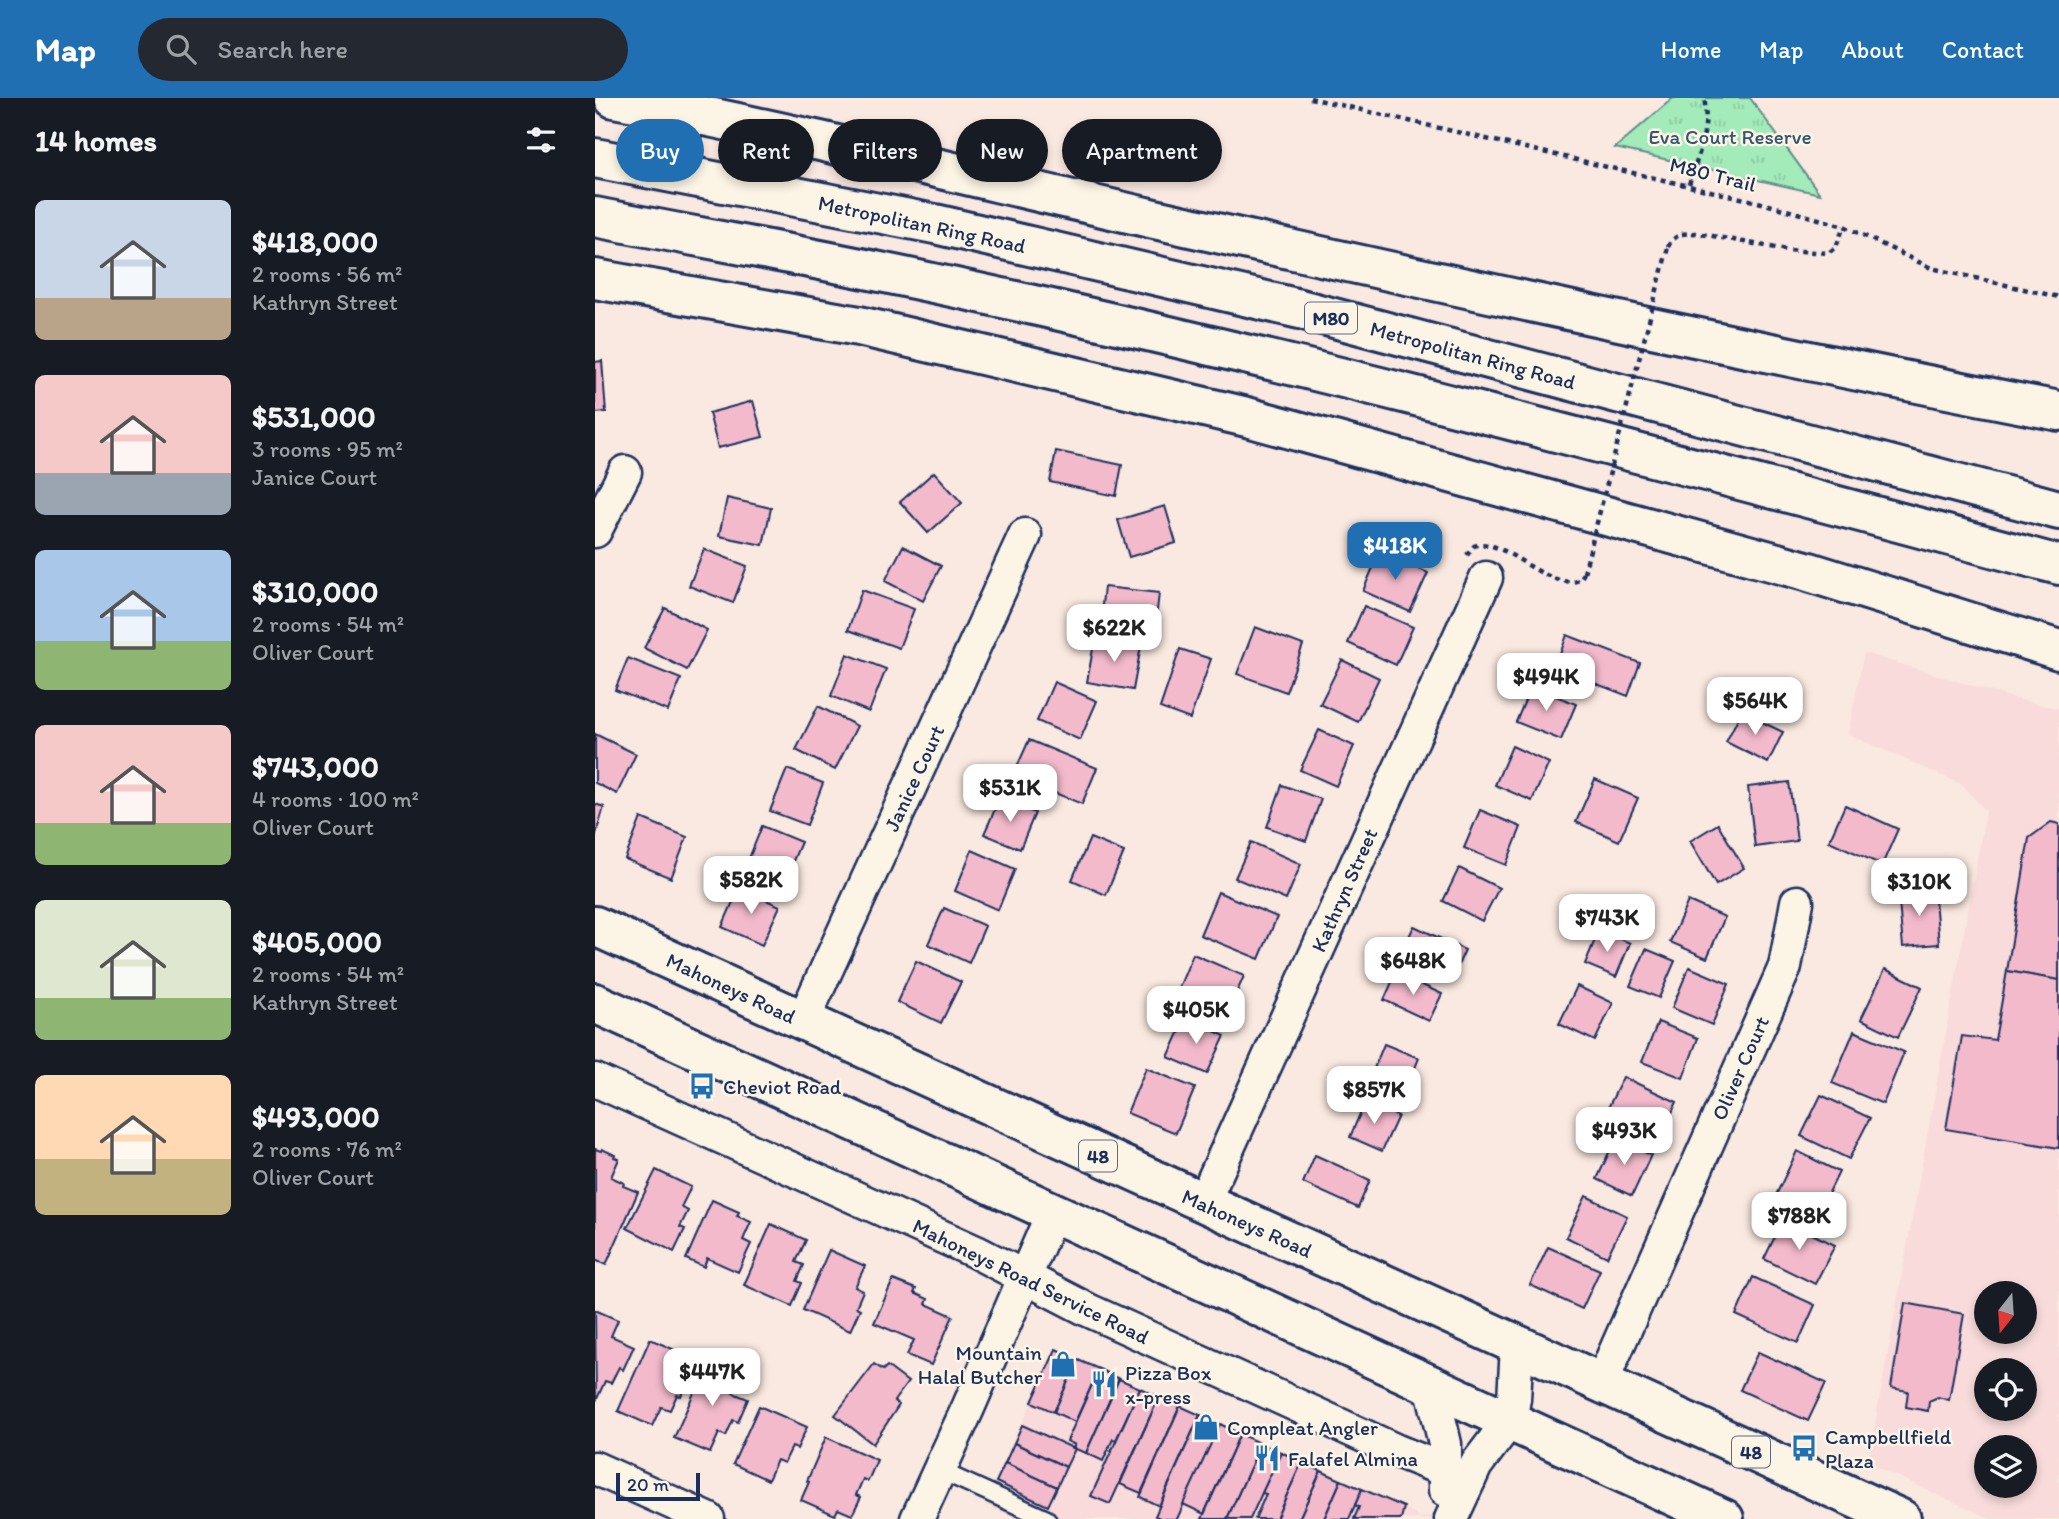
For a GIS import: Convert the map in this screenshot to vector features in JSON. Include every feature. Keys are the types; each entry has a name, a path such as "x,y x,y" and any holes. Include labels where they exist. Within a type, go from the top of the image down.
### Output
{"main road":[{"path":"614,98 735,121 1345,262 1704,340 2059,411"},
{"name":"Metropolitan Ring Road","path":"595,158 935,224 1300,309 2059,510"},
{"path":"595,217 884,272 1213,347 1578,436 2059,565"},
{"path":"595,279 859,326 1247,417 1806,571 2059,650"},
{"path":"1968,393 2059,420"},
{"name":"Mahoneys Road","path":"595,926 1901,1519"},
{"path":"595,1003 1724,1519"}],"street":[{"path":"595,531 625,472"},
{"name":"Janice Court","path":"803,1021 1025,535"},
{"name":"Kathryn Street","path":"1203,1203 1486,578"},
{"name":"Oliver Court","path":"1601,1384 1785,967 1797,902"},
{"name":"Mahoneys Road Service Road","path":"595,1080 975,1252 1088,1310 1384,1445 1458,1475"},
{"path":"917,1519 1053,1212"},
{"path":"1444,1519 1458,1475 1510,1420 1517,1346"},
{"path":"1431,1384 1458,1475 1451,1519"},
{"path":"595,1468 708,1519"}],"lane":[{"path":"939,1470 1047,1519"}],"path":[{"name":"M80 Trail","path":"1310,98 1689,184 1844,226 1931,268 2059,296"},
{"path":"1689,184 1703,139 1704,98"},
{"path":"1584,573 1671,241 1680,234 1696,233 1787,250 1828,253 1836,247 1844,226"}],"shaded area":[{"path":"1864,653 2009,697 2059,709 2059,1519 1991,1519 1868,1463 1986,811 1961,784 1848,734"},
{"path":"1056,1349 1404,1507 1421,1518 1432,1516 1431,1519 1018,1519 985,1505"}],"green space":[{"name":"Eva Court Reserve","path":"1673,98 1750,98 1820,194 1615,148"}],"building":[{"path":"602,361 606,412 595,413 595,362"},
{"path":"753,401 763,437 718,448 709,413"},
{"path":"1056,451 1122,465 1116,496 1050,482"},
{"path":"934,472 962,503 928,533 900,502"},
{"path":"727,498 771,508 763,545 719,536"},
{"path":"1165,506 1176,543 1129,557 1118,520"},
{"path":"903,546 941,566 923,601 885,581"},
{"path":"704,549 747,566 733,603 689,586"},
{"path":"1380,551 1428,573 1410,612 1363,591"},
{"path":"1104,587 1159,593 1155,628 1100,622"},
{"path":"862,590 914,609 899,648 848,630"},
{"path":"1364,606 1413,627 1396,665 1348,643"},
{"path":"665,608 707,630 687,670 644,648"},
{"path":"1255,627 1303,645 1286,692 1237,674"},
{"path":"1567,635 1640,663 1628,696 1555,668"},
{"path":"1095,638 1141,646 1133,690 1087,682"},
{"path":"1180,649 1211,659 1190,719 1160,708"},
{"path":"847,654 886,669 869,712 831,696"},
{"path":"628,658 681,679 668,711 615,690"},
{"path":"1342,660 1379,678 1358,722 1320,704"},
{"path":"1054,682 1097,701 1080,740 1037,721"},
{"path":"1531,686 1576,704 1561,740 1516,722"},
{"path":"818,706 857,726 835,770 796,750"},
{"path":"1741,712 1783,732 1768,763 1726,742"},
{"path":"1319,730 1354,746 1336,786 1300,770"},
{"path":"595,734 636,754 617,794 595,783"},
{"path":"1029,740 1097,768 1082,804 1013,776"},
{"path":"1512,746 1549,763 1532,801 1495,785"},
{"path":"787,769 823,783 807,825 770,811"},
{"path":"1595,779 1638,798 1619,841 1576,822"},
{"path":"1789,782 1797,841 1755,847 1748,787"},
{"path":"1282,785 1321,799 1306,841 1267,827"},
{"path":"1000,798 1035,813 1020,849 984,834"},
{"path":"595,804 604,807 595,838"},
{"path":"1845,805 1898,829 1882,865 1829,841"},
{"path":"1480,810 1521,827 1506,865 1464,848"},
{"path":"641,818 687,837 671,878 625,859"},
{"path":"2051,822 2059,824 2059,980 2007,971 2029,838"},
{"path":"1718,824 1744,868 1716,885 1690,841"},
{"path":"762,826 801,842 784,882 746,866"},
{"path":"1090,838 1124,852 1106,895 1072,880"},
{"path":"1251,842 1301,864 1286,900 1235,878"},
{"path":"972,850 1015,869 998,910 955,891"},
{"path":"1459,868 1499,888 1482,921 1443,901"},
{"path":"739,888 780,906 762,945 722,927"},
{"path":"1934,888 1939,944 1903,947 1898,891"},
{"path":"1218,892 1277,917 1259,959 1200,935"},
{"path":"1688,901 1725,917 1707,958 1670,942"},
{"path":"944,908 985,926 969,963 928,944"},
{"path":"1414,926 1465,950 1450,983 1398,960"},
{"path":"1599,930 1630,943 1616,977 1585,964"},
{"path":"1646,949 1675,961 1659,998 1630,986"},
{"path":"1193,954 1244,976 1225,1019 1175,997"},
{"path":"916,961 961,982 941,1023 897,1002"},
{"path":"1689,967 1729,984 1712,1025 1672,1008"},
{"path":"1885,969 1922,987 1898,1037 1861,1019"},
{"path":"2007,971 2059,980 2059,1148 1946,1129 1962,1036 1995,1040"},
{"path":"1396,973 1442,994 1429,1021 1384,1000"},
{"path":"1577,986 1613,1003 1595,1041 1559,1024"},
{"path":"1186,1018 1225,1036 1207,1074 1168,1057"},
{"path":"1658,1022 1698,1038 1683,1078 1642,1062"},
{"path":"1854,1031 1904,1052 1883,1104 1832,1083"},
{"path":"1384,1044 1419,1058 1405,1093 1370,1078"},
{"path":"1146,1068 1195,1088 1176,1133 1127,1113"},
{"path":"1623,1077 1677,1102 1659,1140 1605,1114"},
{"path":"1821,1095 1870,1118 1849,1159 1801,1136"},
{"path":"1365,1102 1398,1116 1382,1151 1350,1137"},
{"path":"1615,1139 1651,1155 1632,1196 1597,1179"},
{"path":"595,1149 602,1149 619,1159 611,1177 638,1192 606,1265 595,1260"},
{"path":"1797,1151 1839,1172 1818,1215 1776,1195"},
{"path":"1315,1155 1370,1180 1358,1208 1303,1183"},
{"path":"656,1170 691,1187 681,1207 688,1211 680,1227 685,1229 674,1252 627,1228"},
{"path":"1586,1196 1627,1216 1607,1257 1566,1237"},
{"path":"712,1200 739,1212 737,1216 751,1222 743,1240 751,1244 738,1272 707,1258 704,1267 686,1259"},
{"path":"1783,1220 1835,1245 1815,1284 1764,1259"},
{"path":"771,1224 806,1240 796,1262 804,1265 797,1281 802,1283 792,1306 744,1285"},
{"path":"1548,1247 1600,1270 1582,1309 1530,1285"},
{"path":"829,1250 865,1266 855,1287 863,1291 856,1307 860,1309 850,1331 803,1310"},
{"path":"1753,1277 1815,1305 1798,1343 1736,1315"},
{"path":"893,1280 916,1289 914,1293 928,1299 926,1304 953,1316 931,1365 907,1355 914,1340 874,1323"},
{"path":"1905,1303 1964,1314 1949,1400 1938,1397 1929,1401 1928,1411 1906,1407 1908,1391 1891,1388"},
{"path":"595,1310 618,1320 611,1336 634,1346 623,1370 619,1367 611,1383 605,1381 596,1401"},
{"path":"650,1339 684,1354 678,1368 691,1373 681,1396 677,1395 670,1410 661,1407 652,1426 618,1411"},
{"path":"1056,1349 1078,1360 1054,1412 1032,1402"},
{"path":"1758,1352 1826,1383 1808,1421 1740,1390"},
{"path":"1078,1360 1099,1369 1075,1422 1054,1412"},
{"path":"708,1361 741,1376 733,1393 748,1399 738,1422 733,1420 726,1436 719,1433 710,1453 674,1438"},
{"path":"874,1364 883,1370 887,1366 908,1382 894,1401 899,1405 873,1444 835,1415"},
{"path":"1099,1369 1119,1379 1086,1453 1073,1448 1075,1445 1067,1441"},
{"path":"1119,1379 1140,1388 1116,1440 1113,1439 1103,1461 1086,1453"},
{"path":"1140,1388 1159,1397 1110,1504 1091,1496"},
{"path":"1159,1397 1180,1406 1141,1493 1120,1484"},
{"path":"759,1406 807,1427 797,1449 792,1447 784,1463 777,1460 768,1480 733,1464"},
{"path":"1180,1406 1200,1415 1159,1506 1140,1497"},
{"path":"1200,1415 1220,1424 1177,1519 1162,1519 1155,1516"},
{"path":"1220,1424 1240,1434 1204,1514 1183,1504"},
{"path":"1022,1425 1075,1449 1066,1467 1014,1443"},
{"path":"1240,1434 1261,1444 1227,1519 1202,1519"},
{"path":"826,1437 877,1460 868,1481 863,1479 856,1495 861,1497 852,1515 838,1509 835,1515 801,1500"},
{"path":"1014,1443 1066,1467 1057,1487 1005,1463"},
{"path":"1261,1444 1281,1452 1250,1519 1227,1519"},
{"path":"1281,1452 1302,1462 1276,1519 1255,1519 1266,1494 1262,1493"},
{"path":"1302,1462 1321,1471 1299,1519 1276,1519"},
{"path":"1005,1463 1057,1487 1048,1506 996,1482"},
{"path":"1321,1471 1341,1480 1324,1519 1299,1519"},
{"path":"1341,1480 1362,1489 1349,1519 1324,1519"},
{"path":"1362,1489 1404,1507 1401,1519 1354,1519 1359,1507 1355,1505"}],"place":[{"name":"Cheviot Road","path":"702,1086"},
{"name":"Mountain Halal Butcher","path":"1063,1364"},
{"name":"Pizza Box x-press","path":"1104,1384"},
{"name":"Compleat Angler","path":"1206,1427"},
{"name":"Campbellfield Plaza","path":"1804,1448"},
{"name":"Falafel Almina","path":"1267,1458"}]}
